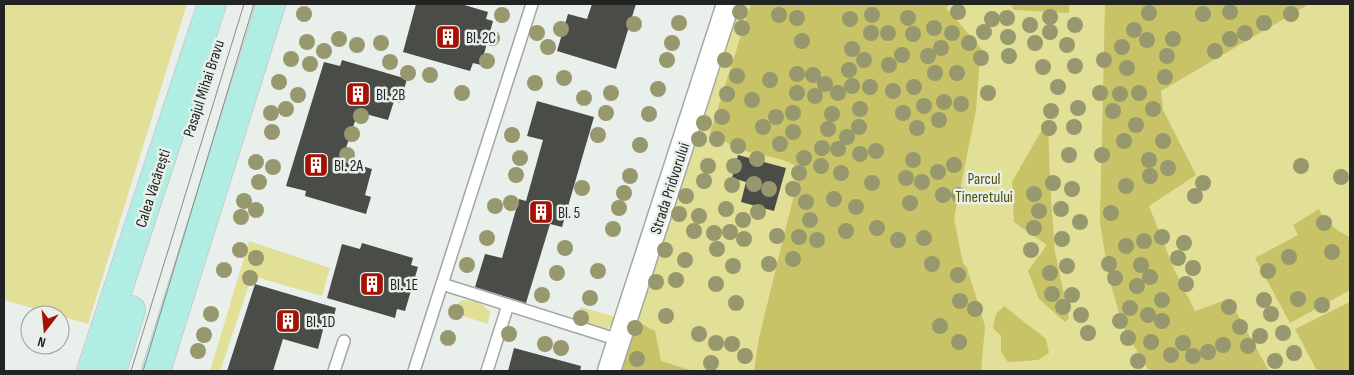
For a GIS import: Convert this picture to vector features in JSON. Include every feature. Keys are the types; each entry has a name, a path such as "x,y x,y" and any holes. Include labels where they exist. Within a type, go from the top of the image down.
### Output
{"main road":[{"name":"Calea Văcărești","path":"91,371 212,4"},
{"name":"Pasajul Mihai Bravu","path":"112,371 230,4"},
{"path":"156,371 271,4"},
{"path":"176,371 288,4"}],"street":[{"name":"Strada Pridvorului","path":"609,371 728,4"}],"lane":[{"path":"414,371 532,4"},
{"path":"442,284 619,340"},
{"path":"487,371 508,305"},
{"path":"334,371 344,341"}],"green space":[{"path":"4,4 187,4 88,324 70,319 70,305 22,305 4,300"},
{"name":"Parcul Tineretului","path":"731,4 1350,4 1350,371 617,371"},
{"path":"249,241 330,268 322,296 252,276 220,371 210,371"},
{"path":"464,300 485,306 490,312 488,324 454,313 459,302"},
{"path":"581,307 616,317 613,325 604,330 581,324 579,318"}],"shaded area":[{"path":"751,4 950,4 946,8 981,48 976,110 954,219 963,263 967,268 985,326 981,371 754,371 759,338 800,170 789,162 751,153 710,133"},
{"path":"1010,4 1069,4 1069,13 1014,10"},
{"path":"1105,4 1309,4 1161,91 1163,110 1196,175 1149,206 1174,269 1195,311 1229,299 1269,371 1149,371 1123,327 1108,274 1100,221"},
{"path":"1048,119 1055,252 1069,318 1065,322 1039,299 1028,271 1047,245 1014,222 1012,182"},
{"path":"1319,209 1332,226 1350,237 1350,290 1290,323 1255,258 1298,235 1293,225"},
{"path":"1350,302 1350,371 1317,371 1295,329"},
{"path":"1004,306 1046,339 1049,353 1038,360 1008,362 1001,352 1001,336 993,328 996,314"},
{"path":"636,321 655,331 661,361 693,371 620,371"}],"building":[{"name":"Bl. 2C","path":"416,4 461,4 488,12 486,19 493,21 481,65 473,63 470,71 403,52"},
{"path":"592,4 636,4 616,69 557,51 568,14 587,19"},
{"path":"342,60 407,79 400,103 394,101 388,120 358,112 342,160 372,169 365,195 371,197 366,214 305,196 306,191 286,186 324,62 340,66"},
{"name":"Bl. 5","path":"537,101 594,117 562,227 550,224 526,303 475,287 485,254 502,258 519,199 526,201 543,140 527,136"},
{"path":"738,155 786,168 774,211 741,202 746,182 732,178"},
{"name":"Bl. 1E","path":"362,243 413,258 411,265 418,267 405,311 397,309 395,318 327,298 342,244 360,249"},
{"name":"Bl. 1D","path":"255,284 336,308 331,328 324,326 318,349 283,339 273,371 227,371"},
{"path":"514,348 581,366 580,371 508,371"}],"tram line":[{"path":"131,371 244,4"},
{"path":"143,371 254,4"}],"place":[{"name":"Bl. 2C","path":"448,37"},
{"name":"Bl. 2B","path":"358,94"},
{"name":"Bl. 2A","path":"316,165"},
{"name":"Bl. 5","path":"541,212"},
{"name":"Bl. 1E","path":"372,284"},
{"name":"Bl. 1D","path":"288,321"}]}
